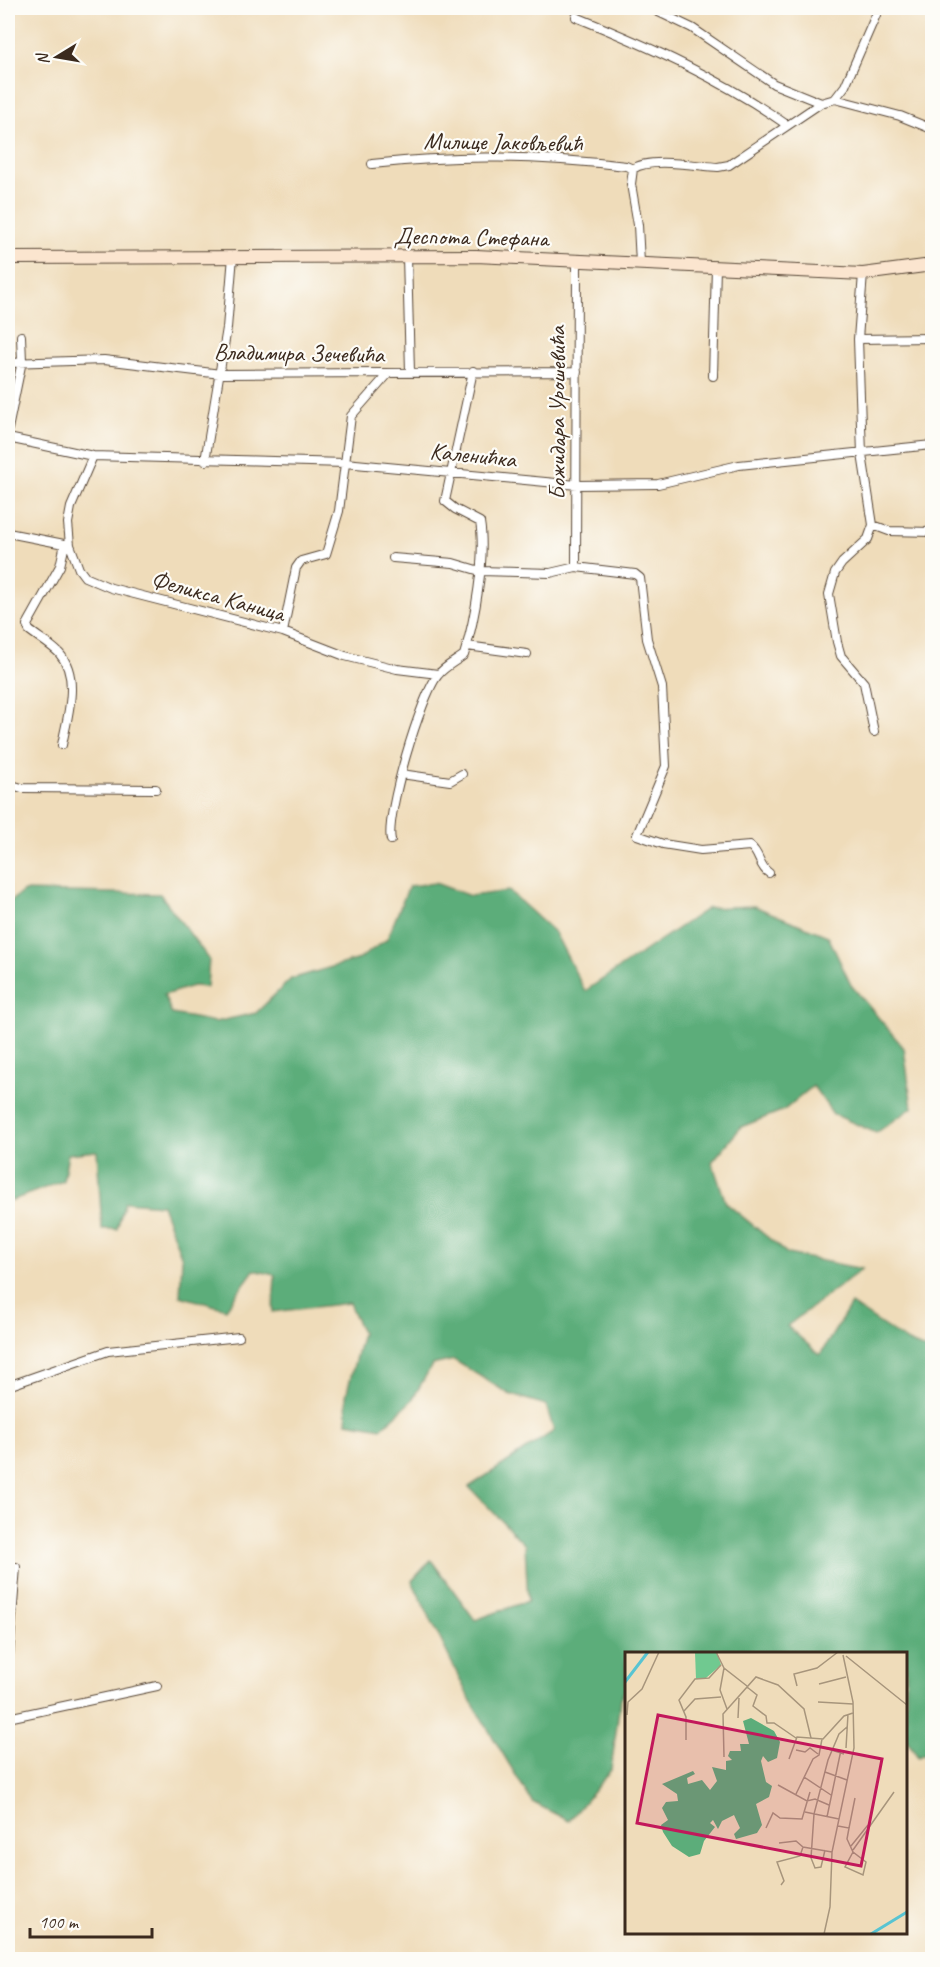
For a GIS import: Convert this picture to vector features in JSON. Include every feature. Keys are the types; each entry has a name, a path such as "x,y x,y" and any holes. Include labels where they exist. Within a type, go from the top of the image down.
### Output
{"main road":[{"name":"Деспота Стефана","path":"8,258 407,256 577,260 863,274 933,265"}],"street":[{"path":"650,8 692,28 774,84 820,103"},
{"path":"835,99 852,73 879,8"},
{"path":"576,17 665,54 764,109 787,125"},
{"path":"640,263 638,225 631,184 633,169 640,164 718,167 729,165 820,103 835,99 900,116 933,129"},
{"name":"Милице Јаковљевић","path":"372,164 432,157 546,157 626,166 633,169"},
{"path":"205,461 221,374 233,256"},
{"path":"407,256 410,372"},
{"name":"Божидара Урошевића","path":"576,567 577,260"},
{"path":"713,376 716,267"},
{"path":"863,274 858,339 862,454 873,525 868,538 842,563 829,594 841,656 864,683 874,732"},
{"path":"8,429 22,361 21,336"},
{"path":"858,339 933,338"},
{"name":"Владимира Зечевића","path":"8,363 104,360 221,374 577,372"},
{"path":"391,840 401,774 430,690 438,674 464,654 467,646 483,541 480,522 445,501 449,472 473,371"},
{"path":"283,632 296,568 301,561 326,554 332,541 351,416 388,374"},
{"name":"Каленићка","path":"8,438 93,456 205,461 345,463 577,485 658,484 740,465 933,445"},
{"path":"62,745 70,699 67,667 59,654 29,630 27,625 60,566 67,544 72,507 93,456"},
{"path":"873,525 889,531 933,532"},
{"path":"8,533 67,544"},
{"name":"Феликса Каница","path":"67,544 74,561 85,577 111,588 283,632 345,656 398,669 438,674"},
{"path":"393,558 453,563 480,571 550,573 576,567 635,574 640,578 647,639 662,687 666,766 637,835 663,844 701,850 750,846 756,850 764,870 769,873"},
{"path":"467,646 527,654"},
{"path":"401,774 443,781 453,781 462,774"},
{"path":"8,784 22,788 156,789"},
{"path":"8,1386 108,1351 239,1337"},
{"path":"8,1668 16,1567"},
{"path":"8,1718 142,1687 157,1686"}],"green space":[{"path":"435,883 470,896 509,891 555,933 585,991 708,908 754,906 828,936 851,985 904,1048 912,1108 876,1133 833,1114 813,1086 784,1110 741,1127 712,1162 726,1203 788,1254 862,1269 787,1326 820,1355 851,1304 908,1342 932,1352 932,1750 918,1757 907,1740 907,1652 625,1652 625,1688 620,1701 611,1770 569,1821 532,1802 468,1696 412,1581 431,1560 475,1620 528,1601 525,1545 469,1487 554,1431 546,1405 509,1394 454,1360 432,1365 412,1400 382,1428 347,1422 346,1396 362,1333 349,1303 273,1312 275,1275 254,1270 226,1309 180,1296 182,1258 162,1205 125,1202 117,1229 102,1229 97,1151 68,1154 63,1181 8,1202 8,903 24,891 160,894 209,959 207,987 193,986 164,995 172,1014 215,1022 256,1013 291,979 359,959 387,939 409,886"}]}
